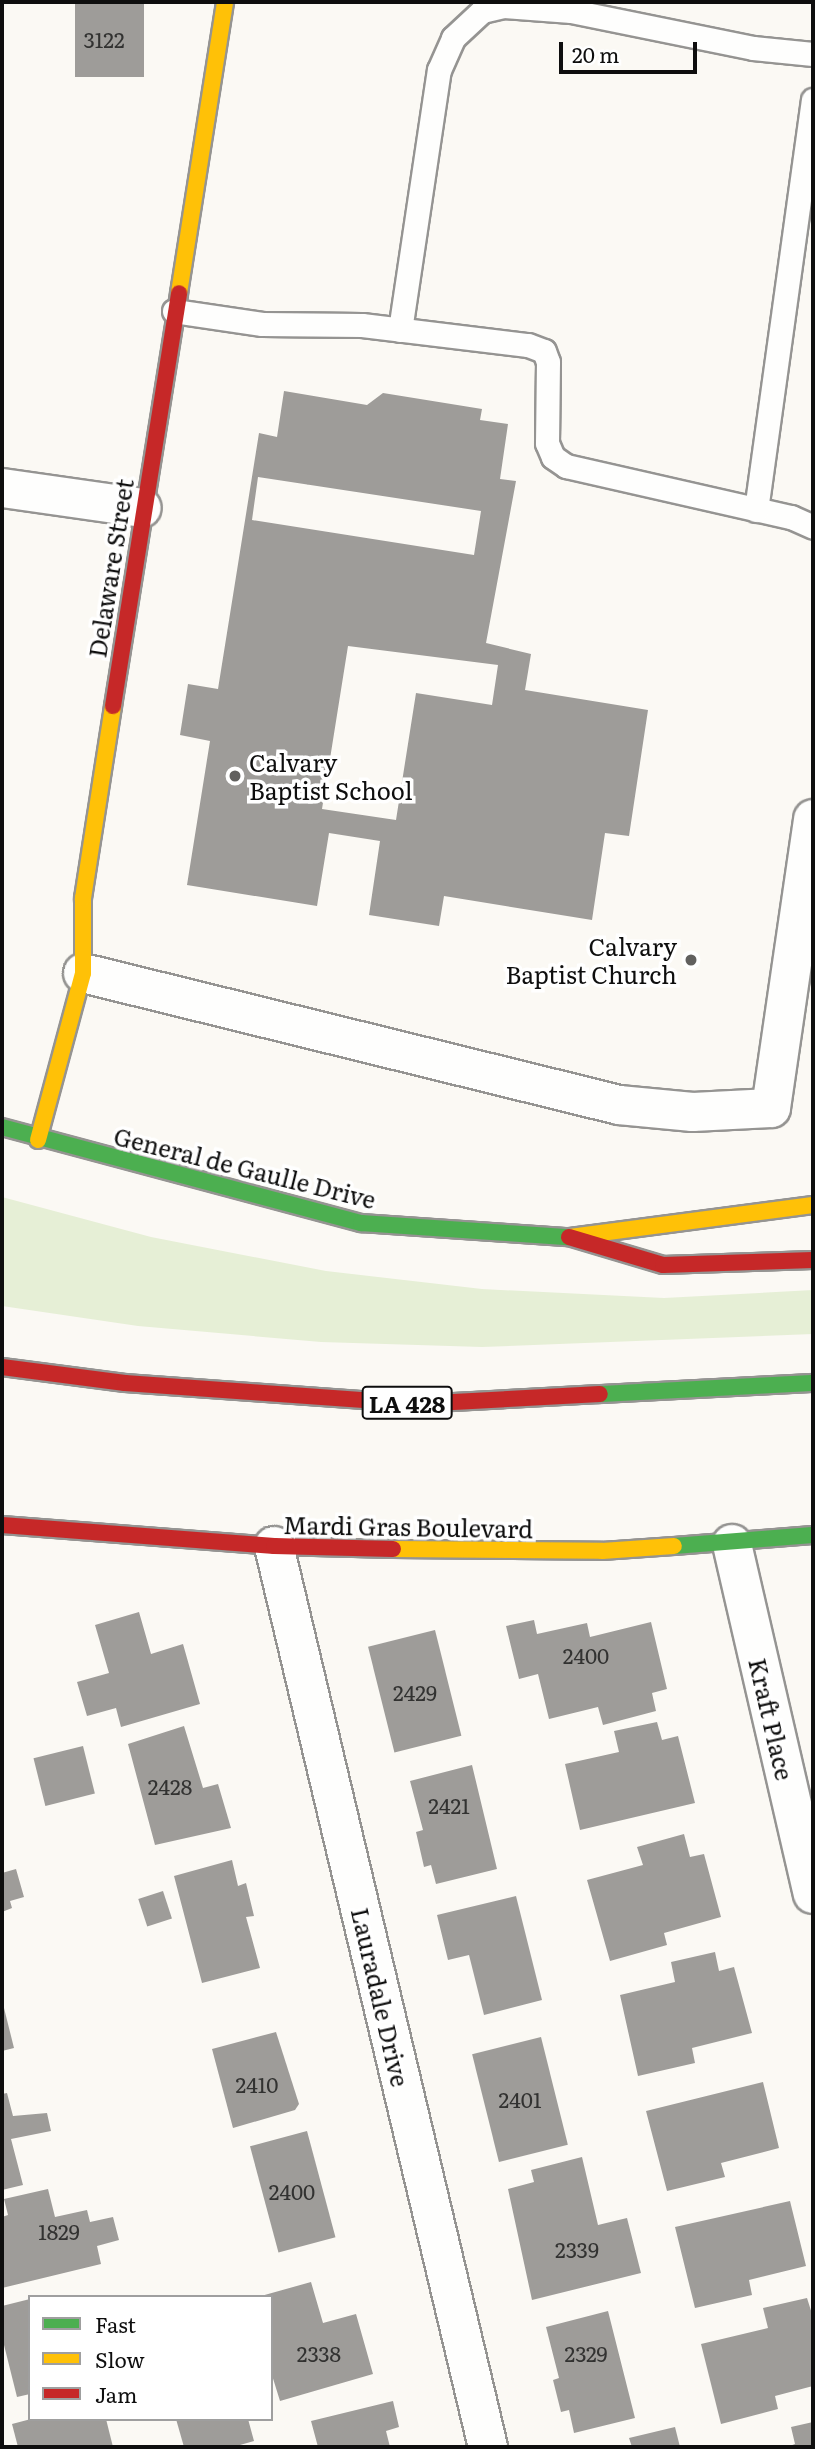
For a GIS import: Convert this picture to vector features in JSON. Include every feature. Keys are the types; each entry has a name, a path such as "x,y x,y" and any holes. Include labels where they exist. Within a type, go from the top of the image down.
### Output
{"main road":[{"name":"Delaware Street","path":"38,1140 83,973 83,898 142,508 225,2"},
{"name":"General de Gaulle Drive","path":"2,1127 38,1140 361,1223 570,1237 663,1265 813,1260"},
{"path":"570,1237 813,1205"},
{"name":"LA 428","path":"2,1367 150,1385 416,1404 813,1382"},
{"name":"Mardi Gras Boulevard","path":"2,1525 274,1546 602,1551 732,1544 813,1535"}],"street":[{"path":"2,488 142,508"},
{"path":"83,973 619,1105 693,1112 771,1108 813,819"},
{"name":"Kraft Place","path":"732,1544 813,1894"},
{"name":"Lauradale Drive","path":"274,1546 488,2447"}],"lane":[{"path":"400,330 439,70 453,38 482,11 504,6 571,10 752,48 813,54"},
{"path":"756,510 813,100"},
{"path":"174,311 262,324 400,330 528,345 544,351 550,380 547,443 553,457 566,466 756,510 813,527"}],"green space":[{"path":"2,1197 151,1237 326,1271 482,1289 664,1298 813,1290 813,1334 482,1347 321,1342 138,1326 2,1306"}],"building":[{"path":"75,2 144,2 144,77 75,77"},
{"path":"284,391 367,405 383,393 482,409 480,420 508,424 500,479 516,481 486,643 531,654 525,690 648,710 629,836 605,833 592,920 444,896 439,926 369,915 380,841 329,833 317,906 187,885 210,741 180,735 188,684 218,689 259,433 277,437","holes":["258,477 481,511 474,555 252,520","348,646 498,665 492,705 416,693 396,820 322,809"]},
{"path":"139,1612 151,1654 183,1644 200,1704 121,1727 116,1708 87,1716 77,1682 109,1673 95,1625"},
{"path":"534,1620 537,1634 587,1623 590,1637 651,1622 667,1689 652,1693 656,1711 603,1725 598,1707 549,1719 538,1674 519,1679 506,1626"},
{"path":"435,1630 461,1736 394,1752 368,1647"},
{"path":"657,1722 662,1740 678,1736 695,1803 580,1830 565,1764 619,1752 614,1731"},
{"path":"184,1726 203,1788 218,1784 231,1828 155,1845 128,1744"},
{"path":"83,1746 95,1794 45,1806 34,1758"},
{"path":"472,1765 497,1869 436,1884 431,1865 424,1867 416,1832 423,1830 410,1781"},
{"path":"684,1834 690,1857 704,1854 721,1917 664,1933 667,1945 610,1961 587,1880 643,1865 637,1847"},
{"path":"232,1860 238,1886 246,1883 254,1916 246,1917 260,1968 202,1983 174,1876"},
{"path":"16,1869 24,1897 10,1901 12,1908 2,1912 2,1873"},
{"path":"163,1891 172,1919 147,1927 138,1899"},
{"path":"516,1896 542,2000 484,2015 469,1955 448,1960 437,1915"},
{"path":"715,1952 719,1971 734,1967 752,2033 692,2048 695,2063 638,2076 620,1995 675,1982 671,1962"},
{"path":"2,2005 14,2048 2,2051"},
{"path":"276,2032 299,2104 295,2110 233,2128 212,2049"},
{"path":"541,2037 568,2145 499,2162 472,2054"},
{"path":"763,2082 779,2148 721,2163 725,2177 667,2191 646,2111"},
{"path":"7,2093 13,2116 47,2113 51,2131 11,2139 23,2185 2,2190 2,2094"},
{"path":"307,2131 335,2237 278,2253 250,2146"},
{"path":"582,2157 598,2225 627,2218 641,2273 532,2300 508,2189 534,2182 531,2170"},
{"path":"48,2189 55,2217 87,2210 90,2222 113,2217 119,2240 97,2246 101,2264 2,2288 2,2217 8,2215 4,2199"},
{"path":"790,2201 806,2266 749,2280 752,2295 695,2308 675,2227"},
{"path":"311,2282 323,2323 356,2314 373,2374 280,2401 273,2378 273,2295 265,2295"},
{"path":"807,2298 813,2317 813,2386 775,2396 778,2409 721,2424 701,2344 768,2328 763,2308"},
{"path":"28,2300 28,2394 17,2397 2,2337 2,2306"},
{"path":"608,2311 635,2418 574,2433 569,2410 561,2412 553,2380 559,2378 546,2327"},
{"path":"393,2401 399,2427 386,2431 390,2447 318,2447 311,2421"},
{"path":"28,2420 106,2421 113,2447 18,2447 12,2424"},
{"path":"177,2421 249,2421 254,2441 233,2447 184,2447"},
{"path":"813,2422 813,2447 787,2447 795,2444 791,2427"},
{"path":"675,2427 680,2447 632,2447 629,2438"}],"traffic: fast":[{"path":"2,1127 361,1223 569,1237"},
{"path":"600,1394 813,1383"},
{"path":"674,1546 813,1535"}],"traffic: slow":[{"path":"179,293 225,2"},
{"path":"38,1140 83,973 83,898 113,706"},
{"path":"570,1237 813,1205"},
{"path":"393,1549 602,1551 674,1546"}],"traffic: jam":[{"path":"113,706 179,293"},
{"path":"569,1237 663,1265 813,1260"},
{"path":"2,1367 125,1383 416,1404 600,1394"},
{"path":"2,1525 274,1546 393,1549"}],"place":[{"name":"Calvary Baptist School","path":"235,776"},
{"name":"Calvary Baptist Church","path":"691,960"}]}
